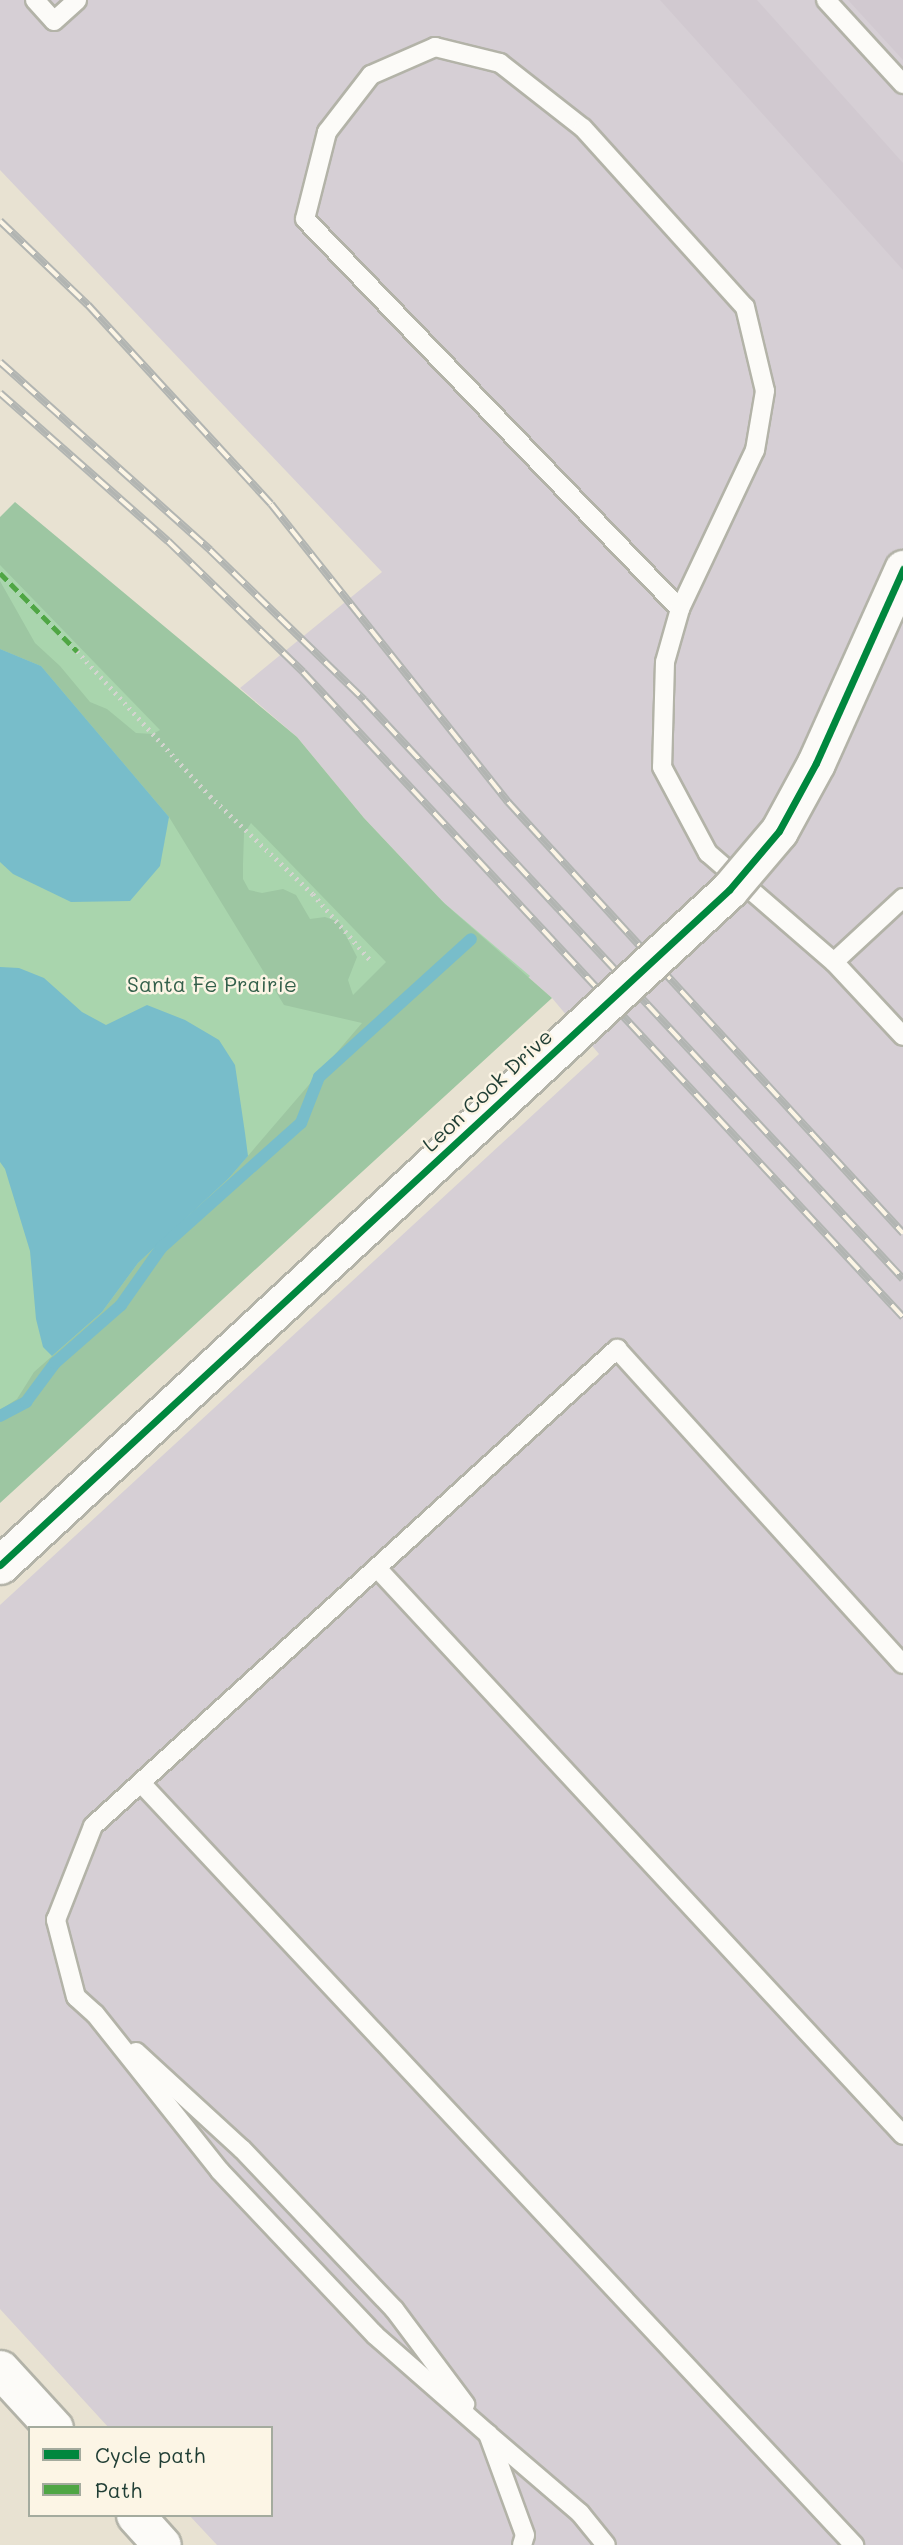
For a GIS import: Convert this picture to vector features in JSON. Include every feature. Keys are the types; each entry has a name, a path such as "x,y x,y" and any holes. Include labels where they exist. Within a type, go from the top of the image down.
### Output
{"street":[{"name":"Leon Cook Drive","path":"0,1565 729,890 779,831 792,808 816,763 903,569"},
{"path":"0,2370 52,2426"},
{"path":"137,2517 162,2545"}],"lane":[{"path":"35,0 54,21 77,0"},
{"path":"826,0 903,85"},
{"path":"680,609 305,219 327,132 371,75 435,47 500,63 583,128 746,307 765,391 755,450 680,609 665,662 662,767 708,853 834,962 903,1036"},
{"path":"834,962 903,898"},
{"path":"522,2545 525,2535 488,2434 394,2309 242,2149 76,1997 56,1920 93,1826 617,1349 903,1664"},
{"path":"377,1568 903,2135"},
{"path":"141,1783 854,2545"},
{"path":"95,2014 220,2171 375,2335 580,2514 606,2545"}],"path":[{"path":"77,651 210,796 313,894 371,961"}],"shaded area":[{"path":"0,0 903,0 903,2545 217,2545 191,2517 273,2517 273,2426 107,2426 0,2309 0,1605 599,1054 552,998 445,904 364,818 297,737 240,688 382,572 0,170"}],"green space":[{"path":"15,502 297,737 364,818 445,904 552,998 0,1503 0,1410 17,1399 34,1372 102,1312 138,1263 229,1178 362,1023 284,1005 169,817 41,666 0,649 0,581 35,643 60,666 90,702 107,709 136,733 153,734 160,730 0,565 0,517","holes":["251,823 386,962 353,995 348,980 357,957 339,922 325,917 310,919 296,895 283,889 262,893 249,890 243,879 243,864 244,834"]},
{"name":"Santa Fe Prairie","path":"0,525 530,976 0,1479"}],"water":[{"path":"0,649 41,666 169,817 160,866 130,901 71,902 13,874 0,862"},
{"path":"0,967 19,968 44,978 82,1012 106,1025 147,1005 185,1020 219,1040 235,1065 245,1133 248,1156 229,1178 138,1263 102,1312 52,1356 43,1347 36,1319 30,1251 5,1169 0,1162"}],"building":[{"path":"660,0 757,0 903,163 903,270"},
{"path":"848,0 903,0 903,60"}],"waterway":[{"path":"0,1416 26,1402 55,1363 121,1305 161,1248 301,1123 319,1077 471,939"}],"railway":[{"path":"0,221 88,305 271,504 508,802 903,1233"},
{"path":"0,362 210,550 364,700 903,1279"},
{"path":"0,393 168,541 303,672 903,1317"}],"marked path":[{"path":"0,573 77,651"}],"cycle path":[{"path":"0,1565 729,890 779,831 816,763 903,569"}]}
